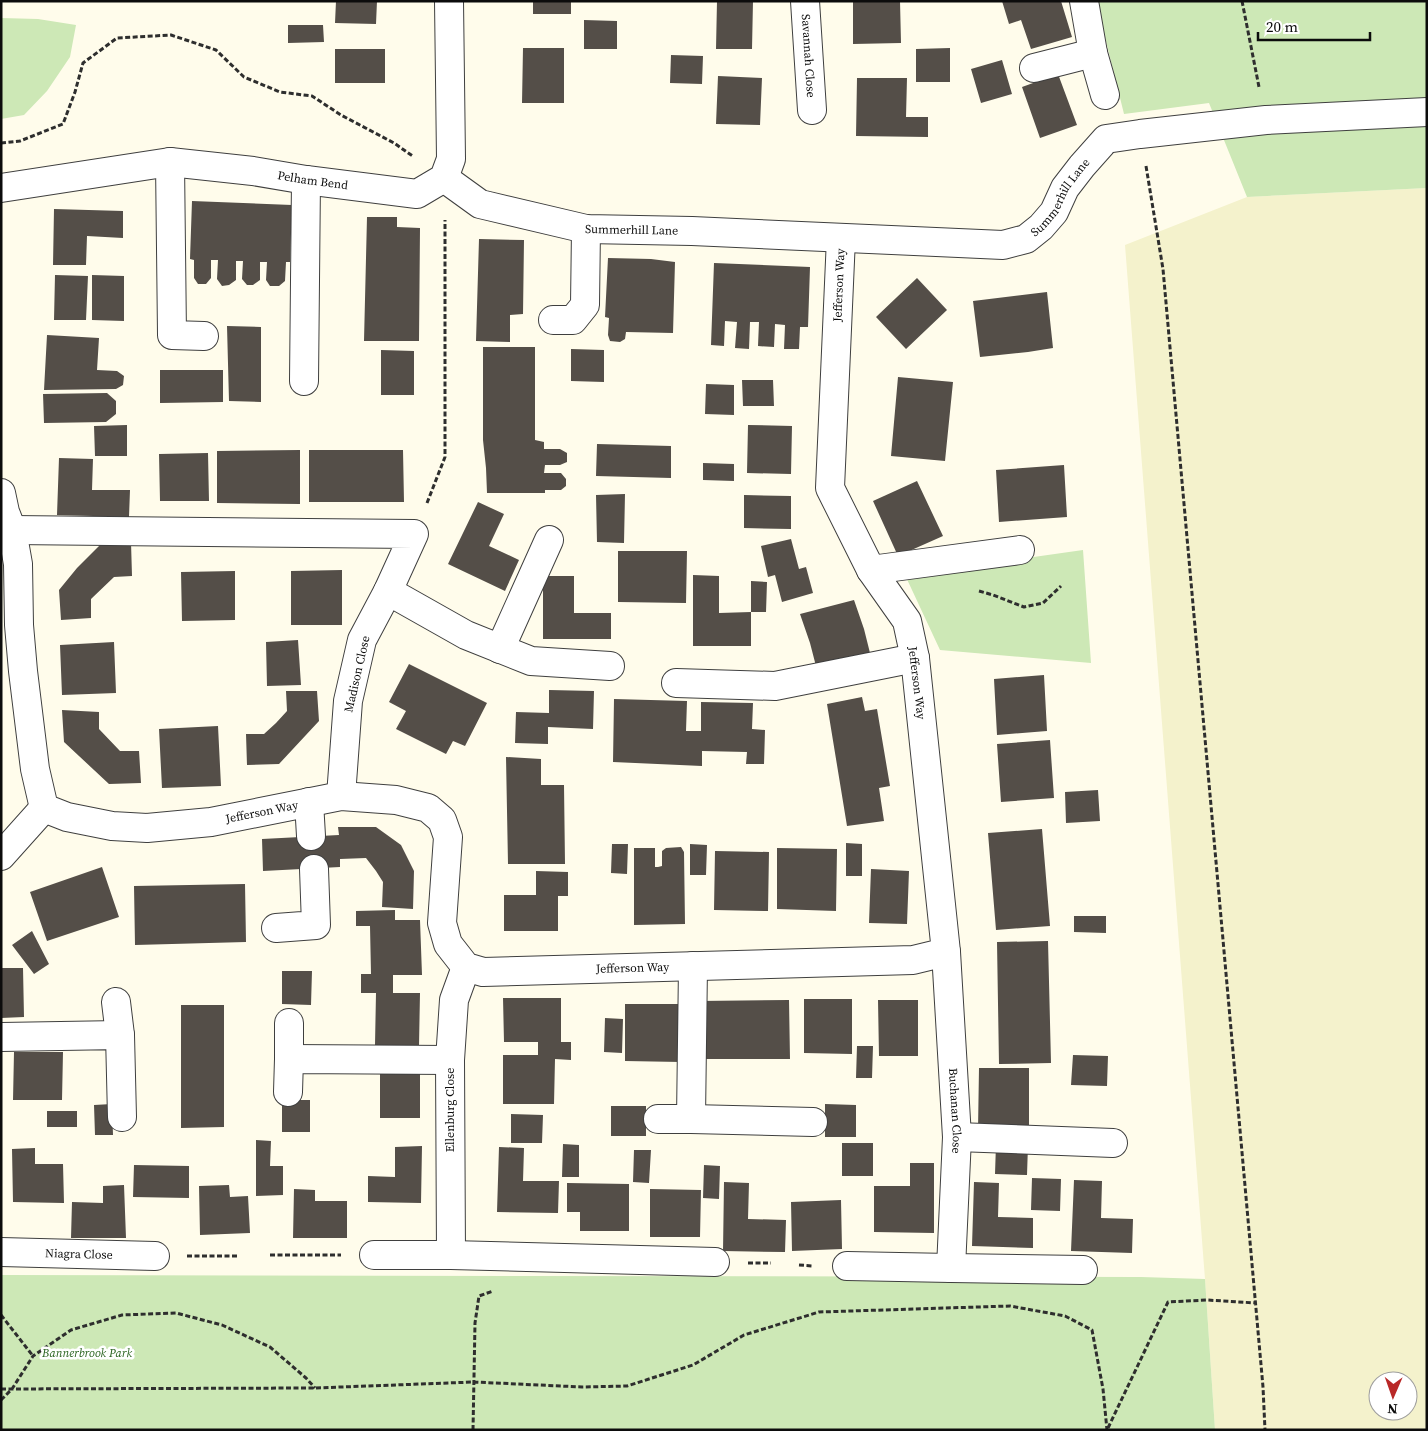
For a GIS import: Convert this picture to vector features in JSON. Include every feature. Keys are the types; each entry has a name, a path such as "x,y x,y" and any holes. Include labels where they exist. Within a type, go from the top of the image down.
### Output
{"street":[{"path":"444,178 451,159 450,1"},
{"name":"Savannah Close","path":"806,1 812,110"},
{"path":"1084,1 1093,53 1105,95"},
{"path":"1034,68 1093,53"},
{"name":"Summerhill Lane","path":"444,178 480,204 586,229 692,231 1003,245 1026,239 1041,227 1054,212 1065,188 1106,139 1266,120 1427,112"},
{"path":"170,162 172,335 204,336"},
{"name":"Pelham Bend","path":"1,188 170,162 253,171 306,180 417,194 444,178"},
{"path":"304,381 306,180"},
{"path":"553,320 574,320 585,305 586,229"},
{"name":"Jefferson Way","path":"44,808 67,817 112,826 147,828 211,822 341,796 396,800 428,808 442,820 448,837 442,923 448,944 466,967 483,972 913,960 946,952 915,658 907,621 871,570 830,488 841,238"},
{"path":"1,493 5,512 12,530 18,564 18,625 12,671 44,808 1,856"},
{"path":"12,530 414,534"},
{"name":"Madison Close","path":"341,796 348,701 362,640 388,591 414,534"},
{"path":"500,649 549,540"},
{"path":"871,570 1020,550"},
{"path":"388,591 466,635 531,661 610,666"},
{"path":"676,683 775,686 915,658"},
{"path":"308,802 311,836"},
{"path":"276,928 316,924 314,868"},
{"name":"Buchanan Close","path":"946,952 956,1093 957,1137 951,1268"},
{"path":"691,1118 693,966"},
{"name":"Ellenburg Close","path":"451,1255 450,1060 454,1000 466,967"},
{"path":"116,1002 120,1034 122,1117"},
{"path":"288,1092 289,1024"},
{"path":"1,1037 120,1034"},
{"path":"289,1059 450,1060"},
{"path":"658,1119 691,1118 813,1122"},
{"path":"957,1137 1113,1143"},
{"name":"Niagra Close","path":"1,1252 155,1256"},
{"path":"374,1255 451,1255 715,1262"},
{"path":"847,1266 1083,1270"}],"path":[{"path":"1242,1 1266,120"},
{"path":"1,143 20,141 63,124 83,63 117,38 171,35 216,50 244,77 280,92 312,96 394,143 444,178 445,457 414,534"},
{"path":"1146,165 1163,270 1256,1303 1265,1430"},
{"path":"974,590 993,594 1024,607 1043,603 1061,586"},
{"path":"270,1255 374,1255"},
{"path":"155,1256 238,1256"},
{"path":"1107,1430 1168,1302 1207,1300 1256,1303"},
{"path":"1,1389 315,1388 474,1382 582,1387 627,1386 693,1365 744,1335 819,1312 1010,1306 1065,1316 1092,1330 1103,1388 1107,1430"},
{"path":"1,1400 12,1389 33,1356 71,1330 122,1315 176,1313 222,1325 270,1347 315,1388"},
{"path":"1,1315 33,1356"},
{"path":"473,1430 475,1323"}],"shaded area":[{"path":"1427,188 1427,1430 1215,1430 1125,245 1247,197"}],"green space":[{"path":"1096,1 1427,1 1427,188 1247,197 1209,103 1124,114"},
{"path":"1,18 38,19 76,25 70,57 47,91 24,115 1,119"},
{"path":"1083,550 1091,663 940,650 905,575"},
{"name":"Bannerbrook Park","path":"1,1275 1141,1277 1205,1279 1215,1430 1,1430"}],"building":[{"path":"336,1 377,1 376,24 335,23"},
{"path":"533,1 571,1 571,14 533,14"},
{"path":"717,1 753,1 752,49 716,49"},
{"path":"853,1 900,1 901,43 853,44"},
{"path":"1002,1 1061,1 1072,37 1031,49 1021,20 1009,24"},
{"path":"584,20 617,21 617,49 584,49"},
{"path":"288,25 323,25 324,42 288,43"},
{"path":"523,48 564,48 564,103 522,103"},
{"path":"950,48 950,82 916,82 916,49"},
{"path":"335,49 385,49 385,83 335,83"},
{"path":"671,55 703,56 702,84 670,83"},
{"path":"1002,60 1012,94 981,103 971,69"},
{"path":"1058,74 1077,125 1040,138 1022,87"},
{"path":"718,76 762,78 760,125 716,124"},
{"path":"857,78 907,78 906,117 928,117 928,137 856,136"},
{"path":"192,201 292,205 290,262 286,262 285,281 279,286 270,286 266,280 267,262 260,262 260,280 253,285 247,285 242,279 243,261 236,261 236,280 229,285 222,286 217,279 218,260 211,260 211,278 206,284 198,284 194,278 194,260 190,259"},
{"path":"54,209 123,211 123,238 87,236 86,265 53,265"},
{"path":"367,217 397,217 397,227 420,228 419,341 364,341"},
{"path":"479,239 524,240 523,314 510,315 510,342 476,341"},
{"path":"608,258 651,259 675,262 673,333 626,332 625,339 620,342 610,341 608,335 609,318 605,317"},
{"path":"714,263 810,267 808,327 800,327 799,349 784,349 785,325 775,324 774,347 758,346 759,322 750,322 749,349 735,348 737,322 725,321 724,346 711,345"},
{"path":"55,275 88,276 86,320 54,320"},
{"path":"92,275 124,276 124,321 92,320"},
{"path":"917,278 947,310 906,349 876,317"},
{"path":"1047,292 1053,348 980,357 973,301"},
{"path":"227,326 261,327 261,402 229,401"},
{"path":"47,335 99,338 97,370 117,371 124,376 123,385 116,389 44,390"},
{"path":"483,347 535,347 535,440 544,442 544,449 560,449 567,453 567,462 560,465 545,465 544,473 561,473 566,479 566,486 561,490 545,490 545,493 487,493 483,440"},
{"path":"571,349 604,350 604,382 571,381"},
{"path":"381,350 414,351 414,395 381,395"},
{"path":"160,370 223,370 223,402 160,403"},
{"path":"898,377 953,382 945,461 891,456"},
{"path":"742,380 773,380 774,406 743,406"},
{"path":"706,384 734,385 734,415 705,414"},
{"path":"107,393 116,401 116,414 106,422 44,423 43,394"},
{"path":"127,425 127,456 95,456 94,426"},
{"path":"748,425 792,426 791,474 747,473"},
{"path":"597,444 671,446 671,478 596,476"},
{"path":"300,450 300,504 217,503 217,451"},
{"path":"309,450 403,450 404,502 309,502"},
{"path":"208,453 209,501 160,501 159,454"},
{"path":"59,458 93,459 92,490 130,490 129,517 57,515"},
{"path":"703,463 734,464 734,481 703,480"},
{"path":"1064,465 1067,517 999,522 996,470"},
{"path":"917,481 943,536 898,556 873,501"},
{"path":"625,494 624,543 597,542 596,495"},
{"path":"744,495 791,496 791,529 744,528"},
{"path":"478,502 504,514 489,546 519,560 505,591 448,564"},
{"path":"791,539 799,569 806,567 813,593 782,602 775,575 768,577 761,546"},
{"path":"131,542 132,576 114,577 91,599 91,618 61,620 59,590 77,568 101,544"},
{"path":"618,551 687,551 686,603 618,602"},
{"path":"342,570 342,625 291,625 291,571"},
{"path":"235,571 235,620 182,621 181,572"},
{"path":"693,575 719,576 719,613 751,612 751,646 693,646"},
{"path":"543,576 574,576 574,613 611,613 611,639 543,639"},
{"path":"751,581 767,582 766,612 751,612"},
{"path":"854,600 871,657 817,670 800,614"},
{"path":"298,640 301,685 267,686 266,642"},
{"path":"114,642 116,693 62,695 60,645"},
{"path":"409,664 487,703 465,746 453,741 446,754 396,729 406,711 389,702"},
{"path":"1044,675 1047,731 997,735 994,679"},
{"path":"549,690 594,691 593,729 548,727 548,744 515,743 516,712 549,713"},
{"path":"286,691 317,691 319,721 279,764 247,765 246,734 264,734 276,723 287,711"},
{"path":"862,697 865,711 877,709 890,786 879,788 884,821 847,826 827,704"},
{"path":"614,699 687,701 686,731 701,731 701,702 753,703 752,729 765,730 764,764 746,764 747,752 702,751 702,766 613,762"},
{"path":"62,710 99,712 99,729 120,751 139,751 141,783 109,784 64,742"},
{"path":"218,726 221,786 162,788 159,729"},
{"path":"1050,740 1054,798 1001,802 997,744"},
{"path":"506,757 541,759 541,785 564,785 565,864 508,864"},
{"path":"1098,790 1100,821 1066,823 1065,792"},
{"path":"338,827 376,827 401,845 414,871 413,909 382,907 383,882 366,858 340,859 340,867 263,871 262,839 339,835"},
{"path":"1042,829 1050,926 996,930 988,833"},
{"path":"846,843 862,844 862,876 846,876"},
{"path":"612,844 628,844 627,874 611,873"},
{"path":"690,844 707,845 706,875 690,875"},
{"path":"681,847 684,852 685,924 634,925 634,848 655,848 655,867 658,867 662,866 662,851 666,848"},
{"path":"777,848 837,849 836,911 777,909"},
{"path":"715,851 769,852 768,911 714,910"},
{"path":"102,867 119,917 47,941 30,892"},
{"path":"871,869 909,871 907,924 869,923"},
{"path":"536,871 568,872 568,896 558,896 558,931 504,931 504,895 536,895"},
{"path":"245,884 246,942 135,945 134,886"},
{"path":"395,910 395,920 420,920 422,975 393,975 393,993 420,993 419,1046 375,1045 376,993 361,993 361,974 371,974 370,926 356,926 356,911"},
{"path":"1074,916 1106,916 1106,933 1074,932"},
{"path":"32,931 49,964 34,974 12,945"},
{"path":"1048,941 1051,1063 999,1064 997,942"},
{"path":"1,968 23,968 24,1017 1,1018"},
{"path":"282,971 312,971 311,1005 282,1004"},
{"path":"503,998 561,998 561,1042 571,1042 571,1060 555,1059 554,1104 503,1104 503,1055 538,1055 538,1042 504,1042"},
{"path":"804,999 852,999 852,1054 804,1053"},
{"path":"789,1000 790,1059 699,1059 699,1001"},
{"path":"878,1000 918,1000 918,1056 879,1056"},
{"path":"625,1004 681,1004 681,1062 625,1061"},
{"path":"181,1005 224,1005 224,1127 181,1128"},
{"path":"605,1018 623,1019 622,1053 604,1052"},
{"path":"857,1046 873,1046 872,1078 856,1078"},
{"path":"14,1052 63,1052 62,1100 13,1100"},
{"path":"1073,1055 1108,1056 1107,1086 1071,1085"},
{"path":"979,1068 1029,1068 1029,1130 978,1130"},
{"path":"380,1071 420,1071 420,1118 380,1118"},
{"path":"282,1100 310,1100 310,1132 282,1132"},
{"path":"112,1104 113,1135 95,1135 94,1105"},
{"path":"825,1104 856,1105 856,1137 825,1137"},
{"path":"611,1106 646,1106 646,1136 611,1136"},
{"path":"47,1111 77,1111 77,1127 47,1127"},
{"path":"511,1114 543,1115 542,1143 511,1143"},
{"path":"256,1140 271,1141 270,1166 283,1166 283,1195 256,1196"},
{"path":"842,1143 873,1143 873,1176 842,1176"},
{"path":"563,1144 579,1145 579,1177 562,1177"},
{"path":"996,1144 1028,1145 1027,1175 995,1174"},
{"path":"422,1146 421,1203 368,1202 368,1176 395,1177 395,1147"},
{"path":"499,1147 524,1148 523,1181 559,1181 558,1213 497,1212"},
{"path":"35,1148 35,1164 63,1164 64,1203 13,1202 12,1149"},
{"path":"634,1150 651,1150 649,1183 633,1182"},
{"path":"910,1163 934,1163 934,1233 874,1232 874,1186 910,1186"},
{"path":"134,1165 189,1166 189,1198 133,1197"},
{"path":"704,1165 720,1166 719,1199 703,1198"},
{"path":"1032,1178 1061,1179 1060,1211 1031,1210"},
{"path":"1074,1180 1102,1181 1101,1218 1133,1219 1132,1253 1071,1251"},
{"path":"724,1182 749,1183 748,1219 786,1220 785,1252 723,1251"},
{"path":"974,1182 999,1183 998,1217 1033,1218 1033,1248 972,1246"},
{"path":"567,1183 629,1184 629,1231 580,1231 580,1212 567,1212"},
{"path":"124,1185 126,1238 71,1238 72,1202 103,1203 103,1186"},
{"path":"229,1185 230,1197 248,1196 250,1233 200,1235 199,1186"},
{"path":"294,1189 315,1190 315,1201 347,1201 347,1238 293,1238"},
{"path":"650,1189 701,1190 700,1237 650,1237"},
{"path":"841,1200 842,1249 792,1251 791,1202"}]}
